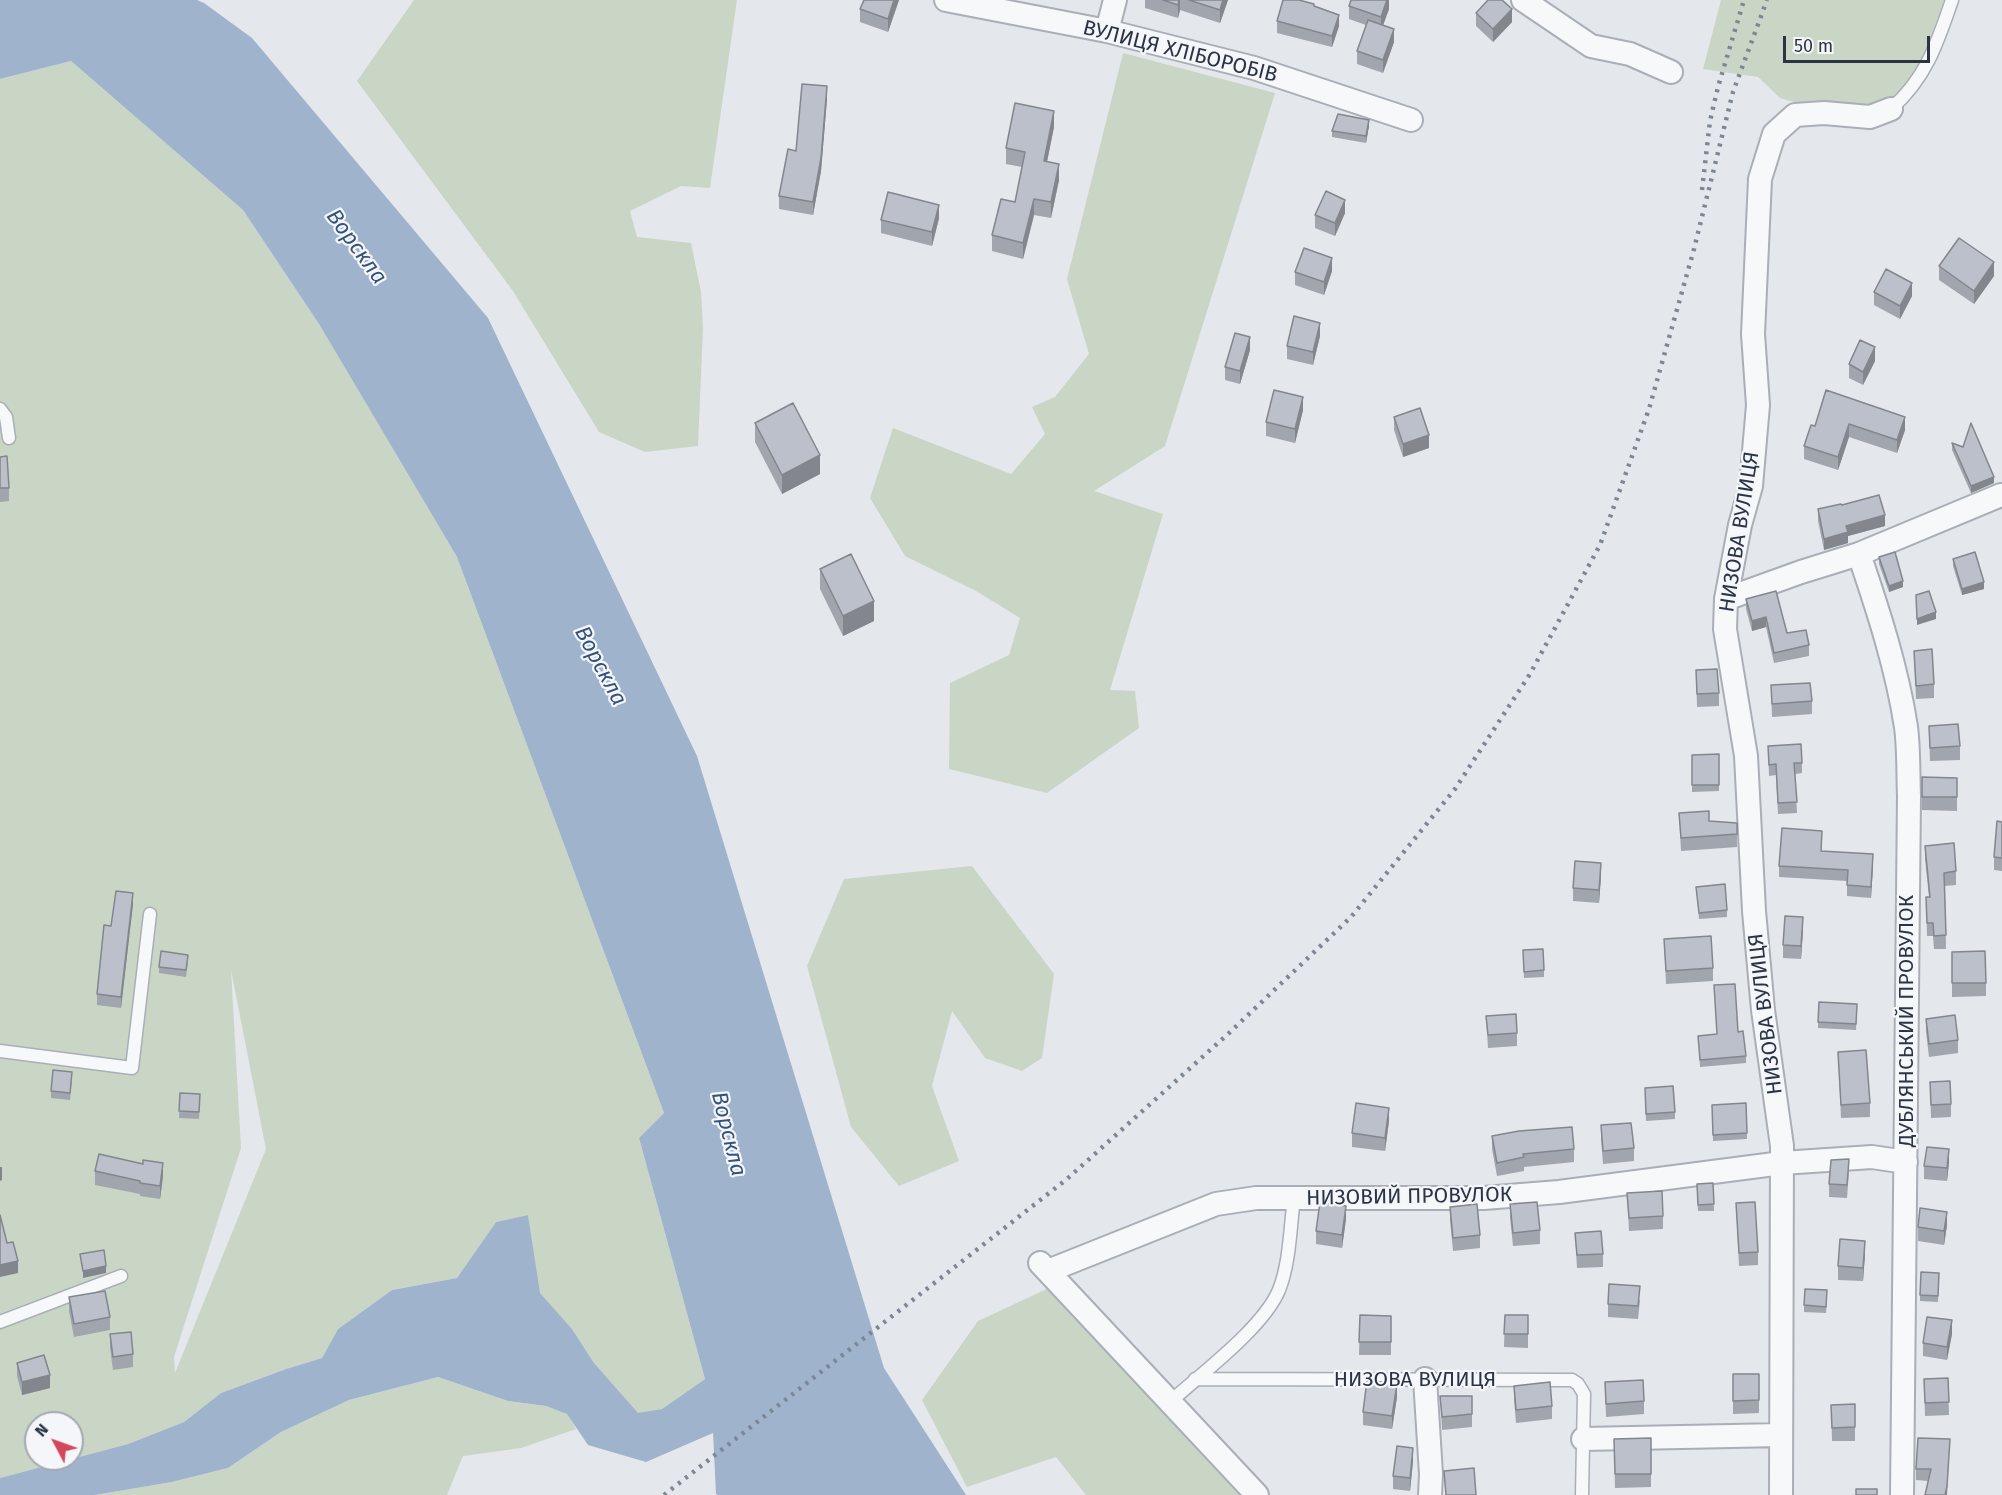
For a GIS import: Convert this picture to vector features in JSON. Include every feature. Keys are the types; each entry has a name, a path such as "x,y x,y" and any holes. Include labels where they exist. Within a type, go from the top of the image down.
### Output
{"street":[{"name":"ВУЛИЦЯ ХЛІБОРОБІВ","path":"946,0 1107,31 1254,68 1411,120"},
{"path":"1107,31 1115,0"},
{"path":"1523,0 1591,46 1630,54 1671,72"},
{"name":"НИЗОВА ВУЛИЦЯ","path":"1781,1495 1782,1146 1763,1010 1754,911 1746,756 1725,629 1726,599 1740,525 1751,486 1758,405 1753,334 1760,179 1763,163 1774,134 1795,115 1824,113 1870,117 1891,109"},
{"path":"1726,599 1858,554 2001,495"},
{"name":"ДУБЛЯНСЬКИЙ ПРОВУЛОК","path":"1858,554 1879,616 1899,690 1906,729 1909,796 1902,1495"},
{"path":"1782,1163 1872,1157 1906,1162"},
{"name":"НИЗОВИЙ ПРОВУЛОК","path":"1170,1402 1044,1267 1216,1204 1256,1198 1484,1198 1559,1192 1782,1163"},
{"path":"1425,1379 1431,1474 1430,1495"},
{"path":"1170,1402 1257,1495"},
{"path":"1583,1438 1781,1435"}],"lane":[{"path":"1891,109 1909,93 1924,72 1952,0"},
{"path":"0,409 6,417 9,438"},
{"path":"0,1052 132,1068 150,914"},
{"path":"1170,1402 1249,1331 1273,1303 1285,1270 1294,1198"},
{"path":"0,1322 121,1276"},
{"name":"НИЗОВА ВУЛИЦЯ","path":"1195,1379 1572,1380 1578,1384 1584,1394 1582,1495"}],"green space":[{"path":"414,0 737,0 710,188 681,186 630,211 637,237 691,243 701,292 703,328 698,446 645,452 599,432 513,291 357,81"},
{"path":"1721,0 1949,0 1930,57 1905,96 1867,111 1805,105 1780,98 1758,77 1703,69"},
{"path":"1123,53 1275,93 1165,446 1094,491 1163,514 1110,690 1135,691 1139,728 1047,793 949,769 950,683 1009,655 1020,618 976,591 905,556 870,498 893,428 1011,474 1045,434 1032,407 1055,397 1089,354 1067,279"},
{"path":"71,61 243,210 319,324 457,557 664,1113 639,1138 705,1379 662,1409 638,1414 594,1363 572,1329 539,1293 528,1215 496,1222 457,1278 392,1290 338,1329 322,1358 221,1393 184,1422 128,1444 84,1456 84,1411 24,1411 24,1471 27,1471 0,1478 0,79","holes":["231,970 266,1149 175,1373 174,1357 241,1148"]},
{"path":"972,866 1054,974 1042,1058 1022,1071 985,1058 952,1011 932,1086 959,1161 899,1186 851,1127 807,966 844,879"},
{"path":"1049,1288 1242,1495 1086,1495 1056,1457 967,1487 922,1400 978,1321"},
{"path":"438,1377 508,1401 546,1406 568,1414 576,1429 521,1448 463,1456 447,1495 95,1495 172,1482 228,1468 281,1432 349,1400"}],"water":[{"name":"Ворскла","path":"0,0 197,0 204,3 252,38 488,318 697,756 884,1368 966,1495 718,1495 716,1494 713,1433 646,1462 588,1445 567,1414 546,1406 508,1401 438,1377 349,1400 281,1432 228,1468 172,1482 95,1495 0,1495 0,1478 26,1471 84,1471 84,1456 128,1444 184,1422 221,1393 322,1358 338,1329 392,1290 457,1278 496,1222 528,1215 540,1293 572,1329 594,1363 638,1413 662,1409 705,1379 639,1138 664,1113 457,557 319,324 243,210 71,61 0,79"}],"building":[{"path":"864,0 894,0 888,19 860,9"},
{"path":"1163,0 1179,0 1178,5"},
{"path":"1189,0 1223,0 1220,10"},
{"path":"1283,0 1299,0 1314,4 1314,6 1339,15 1332,36 1277,21"},
{"path":"1351,0 1387,0 1381,17 1349,6"},
{"path":"1488,0 1502,0 1512,9 1493,29 1476,13"},
{"path":"1368,20 1394,29 1383,60 1357,51"},
{"path":"802,84 827,86 821,158 813,202 779,196 788,149 796,151"},
{"path":"1015,103 1054,111 1044,161 1059,164 1051,202 1034,199 1023,243 992,235 1001,199 1015,202 1025,152 1006,148"},
{"path":"1338,114 1369,120 1366,136 1332,131"},
{"path":"1326,191 1345,200 1335,223 1315,215"},
{"path":"888,192 939,205 932,232 881,220"},
{"path":"1959,238 1994,262 1974,291 1939,266"},
{"path":"1304,248 1332,258 1324,282 1295,272"},
{"path":"1886,269 1912,283 1900,306 1874,292"},
{"path":"1294,316 1320,323 1313,352 1287,346"},
{"path":"1235,333 1250,337 1240,371 1225,367"},
{"path":"1860,340 1875,347 1863,372 1849,364"},
{"path":"1274,390 1303,397 1295,429 1266,422"},
{"path":"1826,390 1905,417 1897,440 1849,424 1838,457 1804,446 1811,425 1815,426"},
{"path":"793,403 820,455 782,475 755,423"},
{"path":"1420,408 1429,435 1403,444 1394,417"},
{"path":"1971,423 1994,477 1971,486 1952,443 1963,447"},
{"path":"7,456 9,488 0,488 0,457"},
{"path":"1879,495 1885,515 1846,526 1848,532 1824,539 1818,509"},
{"path":"1895,552 1903,581 1889,586 1879,557"},
{"path":"1975,552 1984,582 1962,589 1953,559"},
{"path":"851,554 874,601 843,616 820,569"},
{"path":"1776,591 1787,633 1806,630 1809,645 1774,653 1766,617 1752,621 1746,599"},
{"path":"1929,591 1936,612 1917,619 1916,595"},
{"path":"1932,649 1934,684 1916,686 1914,651"},
{"path":"1717,669 1719,693 1697,694 1696,670"},
{"path":"1810,683 1812,701 1772,704 1771,685"},
{"path":"1958,724 1960,746 1930,748 1929,726"},
{"path":"1801,744 1802,763 1794,763 1797,802 1778,803 1776,764 1769,765 1768,746"},
{"path":"1719,754 1719,785 1692,785 1692,755"},
{"path":"1922,777 1957,778 1957,797 1922,797"},
{"path":"1709,811 1709,821 1737,823 1737,834 1681,838 1679,813"},
{"path":"1997,821 2002,822 2002,858 1994,857"},
{"path":"1782,828 1822,831 1821,851 1873,854 1871,887 1847,885 1848,870 1779,866"},
{"path":"1954,843 1956,871 1944,873 1946,935 1934,936 1933,923 1927,923 1926,897 1930,897 1925,846"},
{"path":"1575,861 1601,863 1599,890 1573,888"},
{"path":"1725,884 1727,910 1699,913 1696,887"},
{"path":"116,891 133,893 121,997 97,994 104,925 111,926"},
{"path":"1785,916 1803,917 1801,946 1783,945"},
{"path":"1711,936 1713,968 1666,971 1664,939"},
{"path":"1543,949 1544,970 1524,972 1523,950"},
{"path":"161,951 188,955 186,970 159,967"},
{"path":"1985,951 1986,983 1952,983 1952,952"},
{"path":"1735,984 1738,1032 1743,1031 1746,1056 1700,1060 1698,1036 1717,1034 1714,985"},
{"path":"1819,1002 1857,1004 1856,1024 1818,1022"},
{"path":"1516,1014 1517,1033 1488,1035 1486,1016"},
{"path":"1955,1015 1958,1040 1929,1044 1926,1019"},
{"path":"1866,1050 1870,1103 1841,1105 1838,1052"},
{"path":"53,1070 72,1072 70,1093 51,1091"},
{"path":"1950,1081 1951,1104 1931,1105 1930,1082"},
{"path":"1673,1086 1675,1112 1646,1114 1645,1088"},
{"path":"180,1093 200,1094 199,1112 179,1111"},
{"path":"1356,1103 1389,1108 1385,1138 1352,1133"},
{"path":"1746,1103 1747,1133 1713,1135 1712,1105"},
{"path":"1631,1123 1634,1148 1603,1151 1601,1125"},
{"path":"1572,1127 1574,1149 1523,1154 1524,1157 1497,1163 1492,1136 1519,1131"},
{"path":"1927,1147 1949,1149 1947,1168 1924,1166"},
{"path":"99,1154 143,1164 143,1160 163,1163 160,1186 95,1171"},
{"path":"1849,1159 1847,1185 1829,1184 1831,1160"},
{"path":"1713,1183 1714,1204 1698,1205 1697,1184"},
{"path":"1662,1191 1663,1216 1629,1218 1627,1193"},
{"path":"1320,1202 1346,1206 1342,1235 1316,1231"},
{"path":"1537,1202 1540,1230 1513,1233 1510,1204"},
{"path":"1755,1202 1758,1252 1739,1253 1736,1203"},
{"path":"1477,1204 1480,1235 1453,1238 1450,1207"},
{"path":"1920,1208 1947,1212 1944,1231 1918,1227"},
{"path":"0,1215 7,1243 13,1242 18,1261 0,1265"},
{"path":"1601,1231 1603,1254 1577,1255 1575,1233"},
{"path":"1840,1239 1865,1241 1863,1268 1838,1266"},
{"path":"104,1250 106,1266 83,1271 80,1254"},
{"path":"1921,1272 1939,1273 1938,1296 1920,1295"},
{"path":"1609,1284 1640,1286 1638,1306 1608,1304"},
{"path":"1805,1289 1827,1290 1826,1307 1804,1305"},
{"path":"105,1291 110,1317 74,1324 69,1297"},
{"path":"1360,1315 1391,1316 1391,1342 1359,1342"},
{"path":"1505,1315 1528,1315 1528,1334 1504,1334"},
{"path":"1927,1317 1952,1320 1947,1347 1923,1343"},
{"path":"131,1332 133,1354 113,1357 110,1334"},
{"path":"44,1355 50,1375 22,1382 17,1363"},
{"path":"1733,1374 1759,1374 1759,1400 1733,1401"},
{"path":"1948,1378 1949,1402 1925,1403 1924,1379"},
{"path":"1367,1380 1397,1384 1392,1416 1363,1412"},
{"path":"1643,1380 1644,1401 1606,1404 1605,1382"},
{"path":"1550,1382 1552,1406 1516,1410 1514,1386"},
{"path":"1440,1396 1472,1396 1472,1414 1442,1417"},
{"path":"1855,1404 1855,1427 1832,1428 1831,1405"},
{"path":"1651,1438 1651,1474 1615,1474 1614,1439"},
{"path":"1918,1438 1950,1439 1945,1495 1925,1495 1931,1469 1916,1469"},
{"path":"1397,1446 1413,1448 1410,1478 1393,1476"},
{"path":"1474,1468 1476,1495 1446,1495 1444,1471"},
{"path":"1856,1489 1877,1489 1877,1495 1856,1495"}],"railway":[{"path":"1702,190 1710,121 1744,0"},
{"path":"664,1495 1067,1179 1228,1034 1351,917 1455,789 1530,674 1600,545 1649,409 1694,249 1733,92 1767,0"}]}
